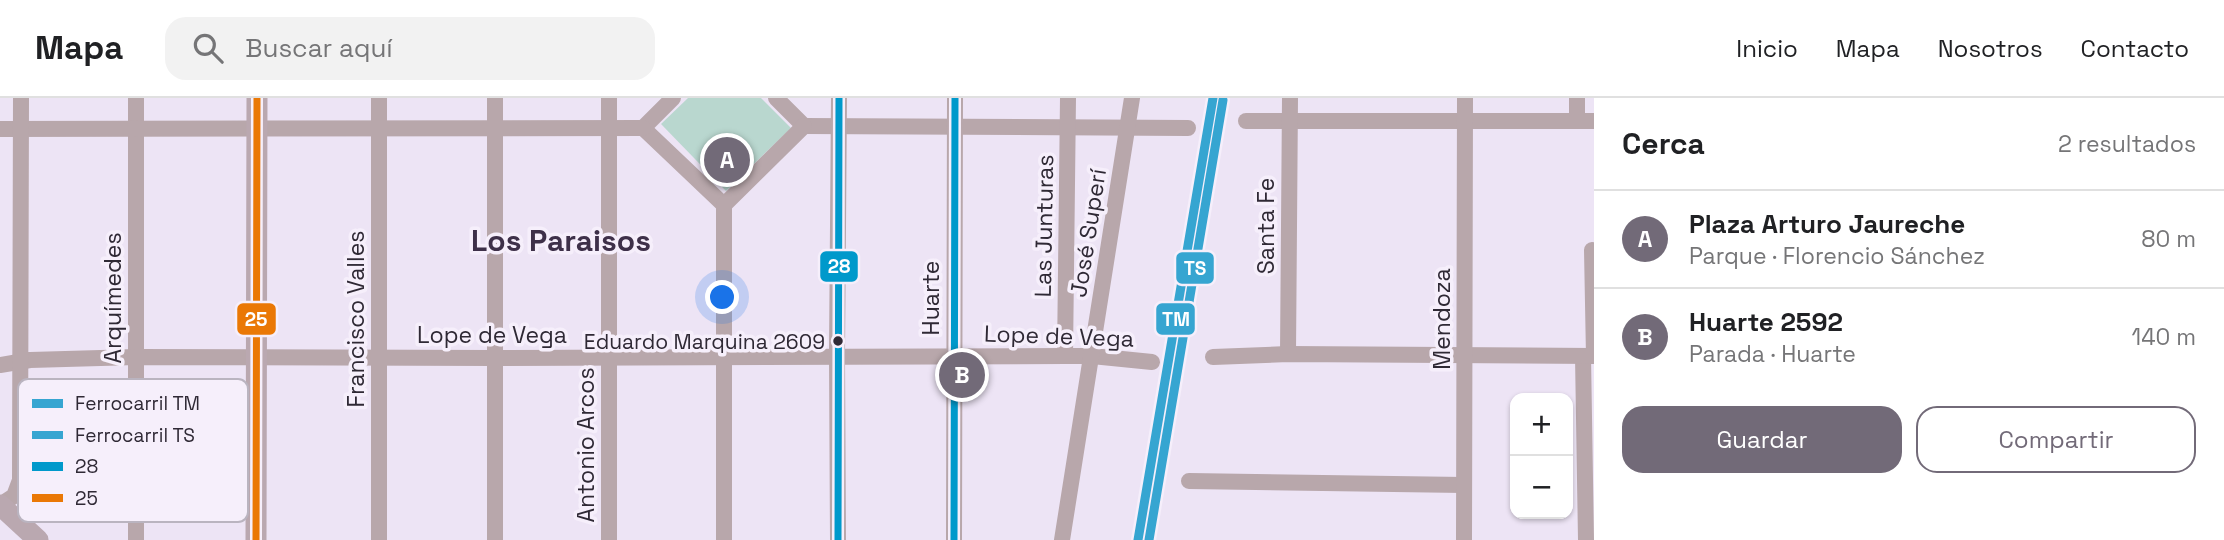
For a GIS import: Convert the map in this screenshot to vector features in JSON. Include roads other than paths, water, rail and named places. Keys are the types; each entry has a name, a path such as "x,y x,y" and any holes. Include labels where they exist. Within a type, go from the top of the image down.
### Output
{"main road":[{"path":"256,540 257,98"},
{"path":"0,505 18,522"},
{"path":"18,522 38,540"}],"street":[{"path":"20,379 21,98"},
{"name":"Arquímedes","path":"136,98 136,379"},
{"name":"Francisco Valles","path":"379,98 379,540"},
{"path":"495,98 495,540"},
{"name":"Antonio Arcos","path":"609,98 609,540"},
{"path":"643,128 673,98"},
{"path":"776,98 804,127"},
{"path":"838,540 836,355 839,98"},
{"name":"Huarte","path":"954,540 955,98"},
{"name":"Las Junturas","path":"1065,356 1068,98"},
{"name":"José Superí","path":"1062,540 1132,98"},
{"name":"Santa Fe","path":"1288,354 1290,98"},
{"name":"Mendoza","path":"1464,540 1465,98"},
{"path":"1577,98 1577,121"},
{"path":"1246,121 1594,121"},
{"path":"724,540 724,205 804,127 955,125 1188,128"},
{"path":"0,129 643,128 724,205"},
{"path":"1586,540 1592,250"},
{"path":"1213,357 1288,354 1590,356"},
{"name":"Lope de Vega","path":"0,365 20,361 136,357 836,355 1092,356 1152,362"},
{"path":"248,478 256,478"},
{"path":"1189,481 1464,485"},
{"path":"0,505 14,496 18,485"},
{"name":"Arquímedes","path":"136,522 136,540"}],"railway":[{"path":"1146,540 1221,98"}],"rail line":[{"name":"TM","path":"1138,540 1213,98"},
{"name":"TS","path":"1149,540 1223,100"}],"place":[{"name":"Plaza Arturo Jaureche","path":"727,160"},
{"name":"Eduardo Marquina 2609","path":"838,341"},
{"name":"Huarte 2592","path":"962,375"}],"district":[{"name":"Los Paraisos","path":"561,240"}]}
